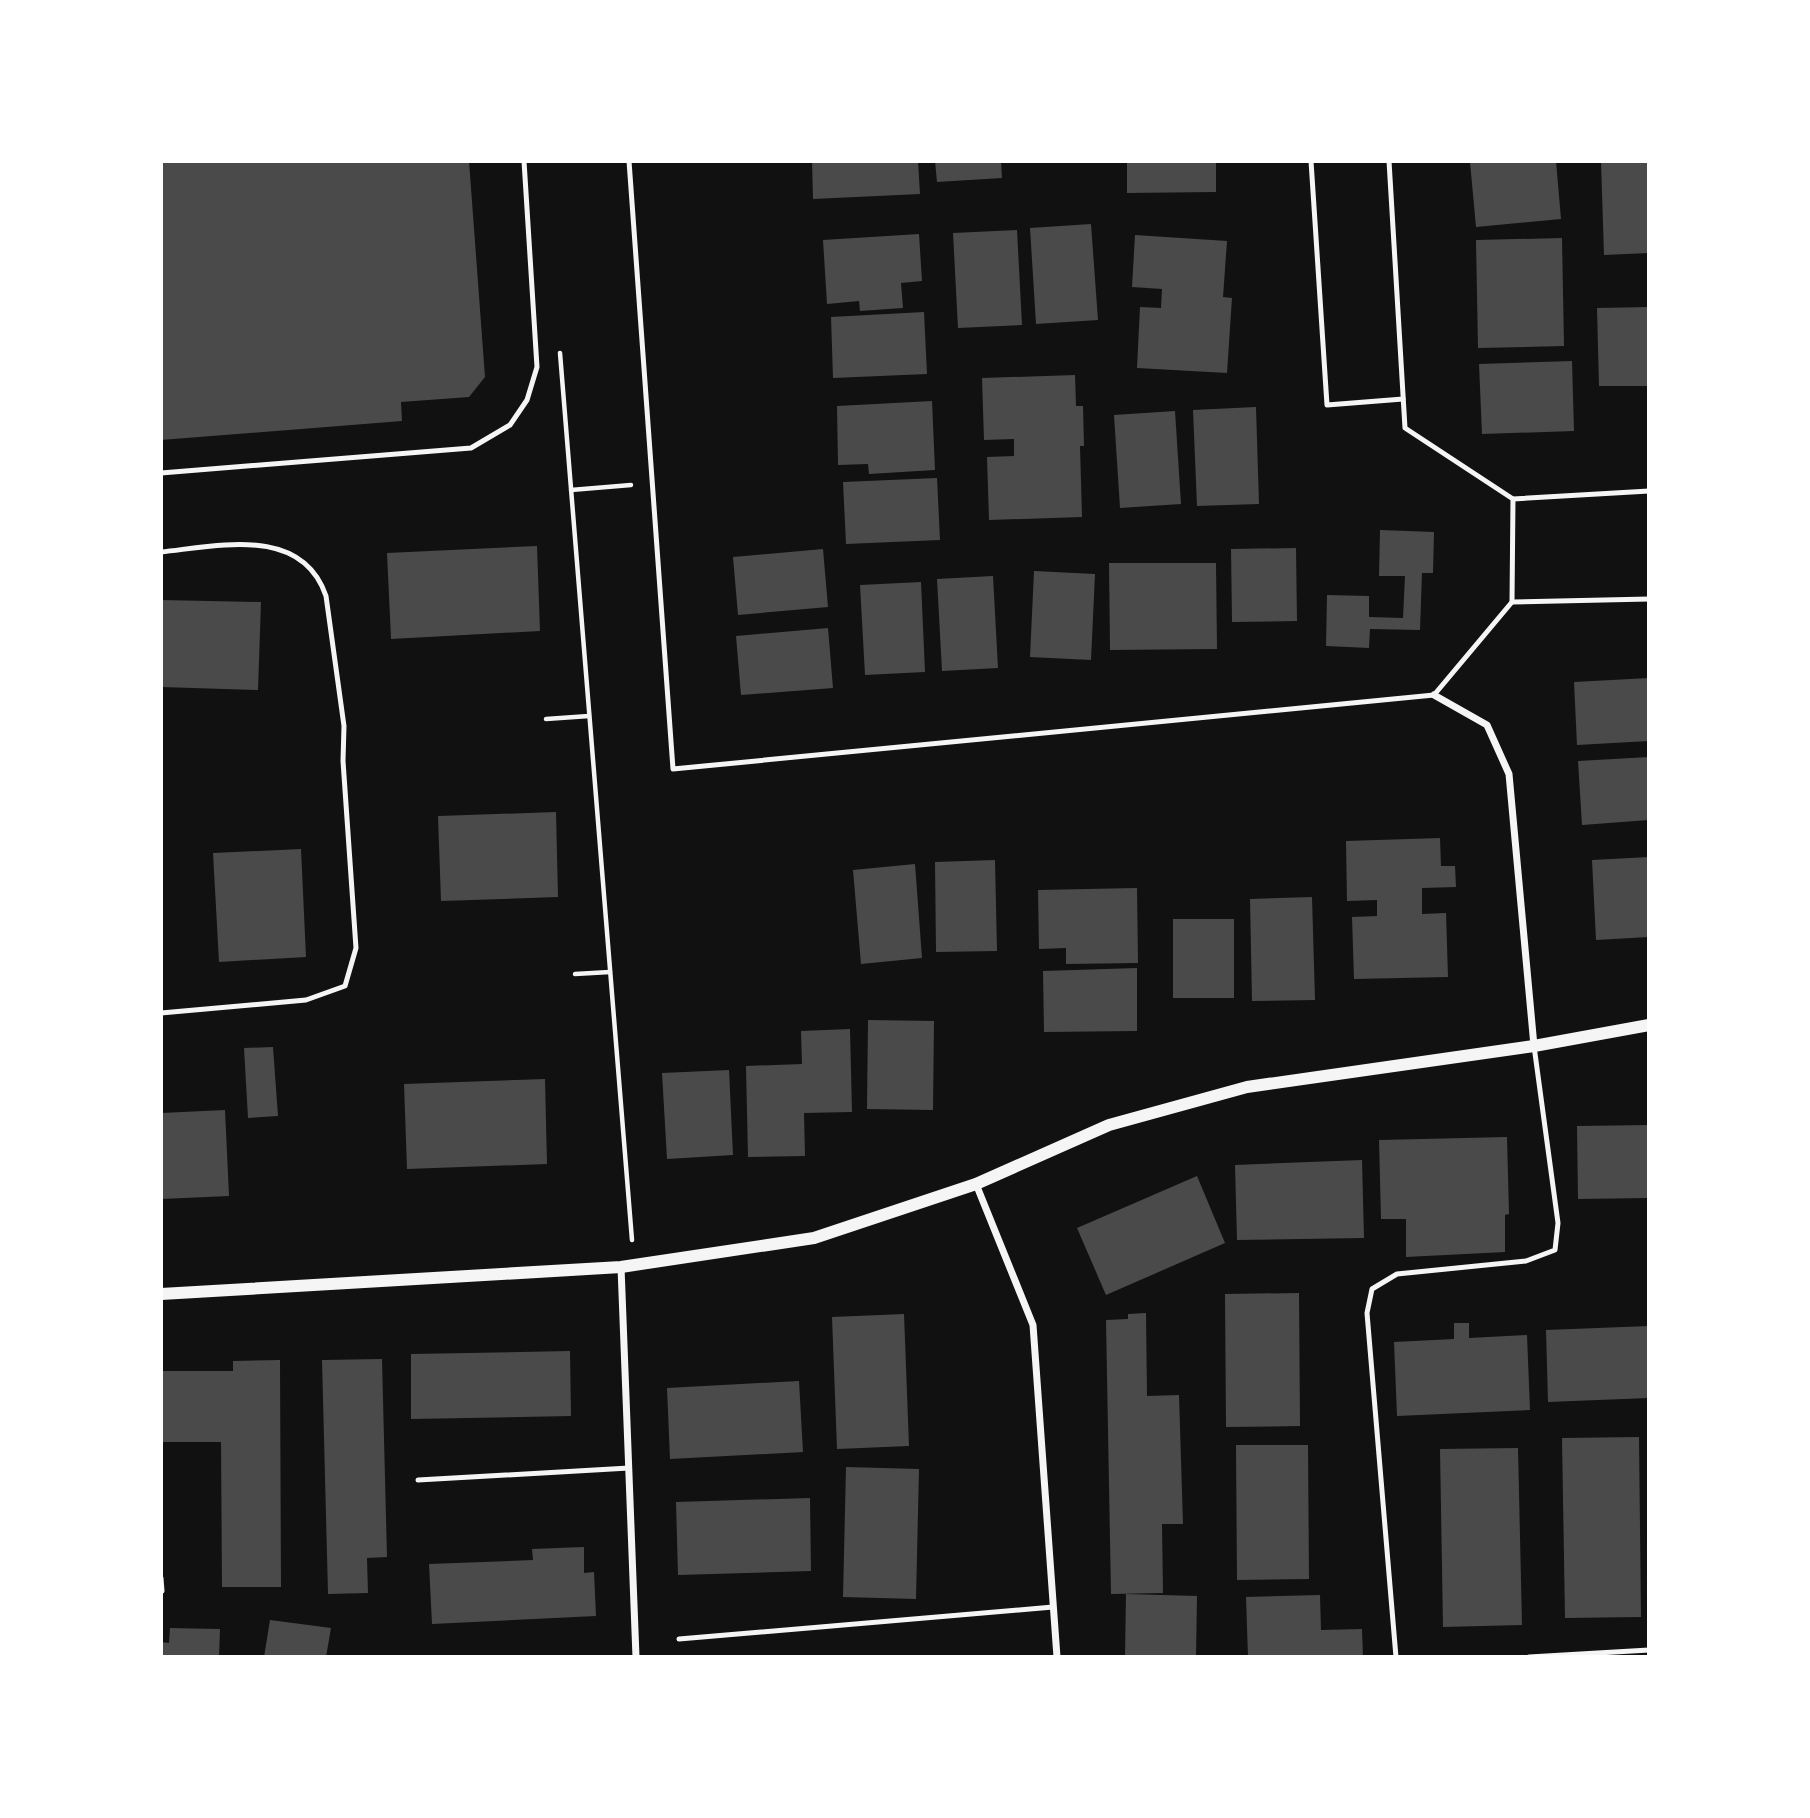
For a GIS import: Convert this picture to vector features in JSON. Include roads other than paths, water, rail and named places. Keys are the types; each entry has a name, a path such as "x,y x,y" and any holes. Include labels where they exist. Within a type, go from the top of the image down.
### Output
{"street":[{"path":"1434,695 1487,725 1509,774 1534,1046"},
{"path":"161,1294 628,1267 814,1238 975,1184 1110,1125 1247,1087 1534,1046 1649,1025"},
{"path":"975,1184 1033,1325 1057,1657"},
{"path":"628,1267 629,1468 636,1657"}],"lane":[{"path":"161,473 471,448 510,425 527,400 537,367 524,161"},
{"path":"629,161 673,769 1434,695 1512,602 1513,499"},
{"path":"1311,161 1327,405 1403,399"},
{"path":"1389,161 1405,428 1513,499 1649,491"},
{"path":"161,552 249,543 269,546 308,565 320,578 326,596 344,726 343,761 356,948 345,986 332,991 306,999 161,1013"},
{"path":"1512,602 1649,599"},
{"path":"1396,1657 1367,1313 1372,1289 1397,1274 1526,1261 1555,1250 1558,1223 1534,1046"},
{"path":"418,1480 629,1468"},
{"path":"161,1578 162,1591"},
{"path":"680,1639 1053,1607"},
{"path":"1530,1657 1649,1650"}]}
